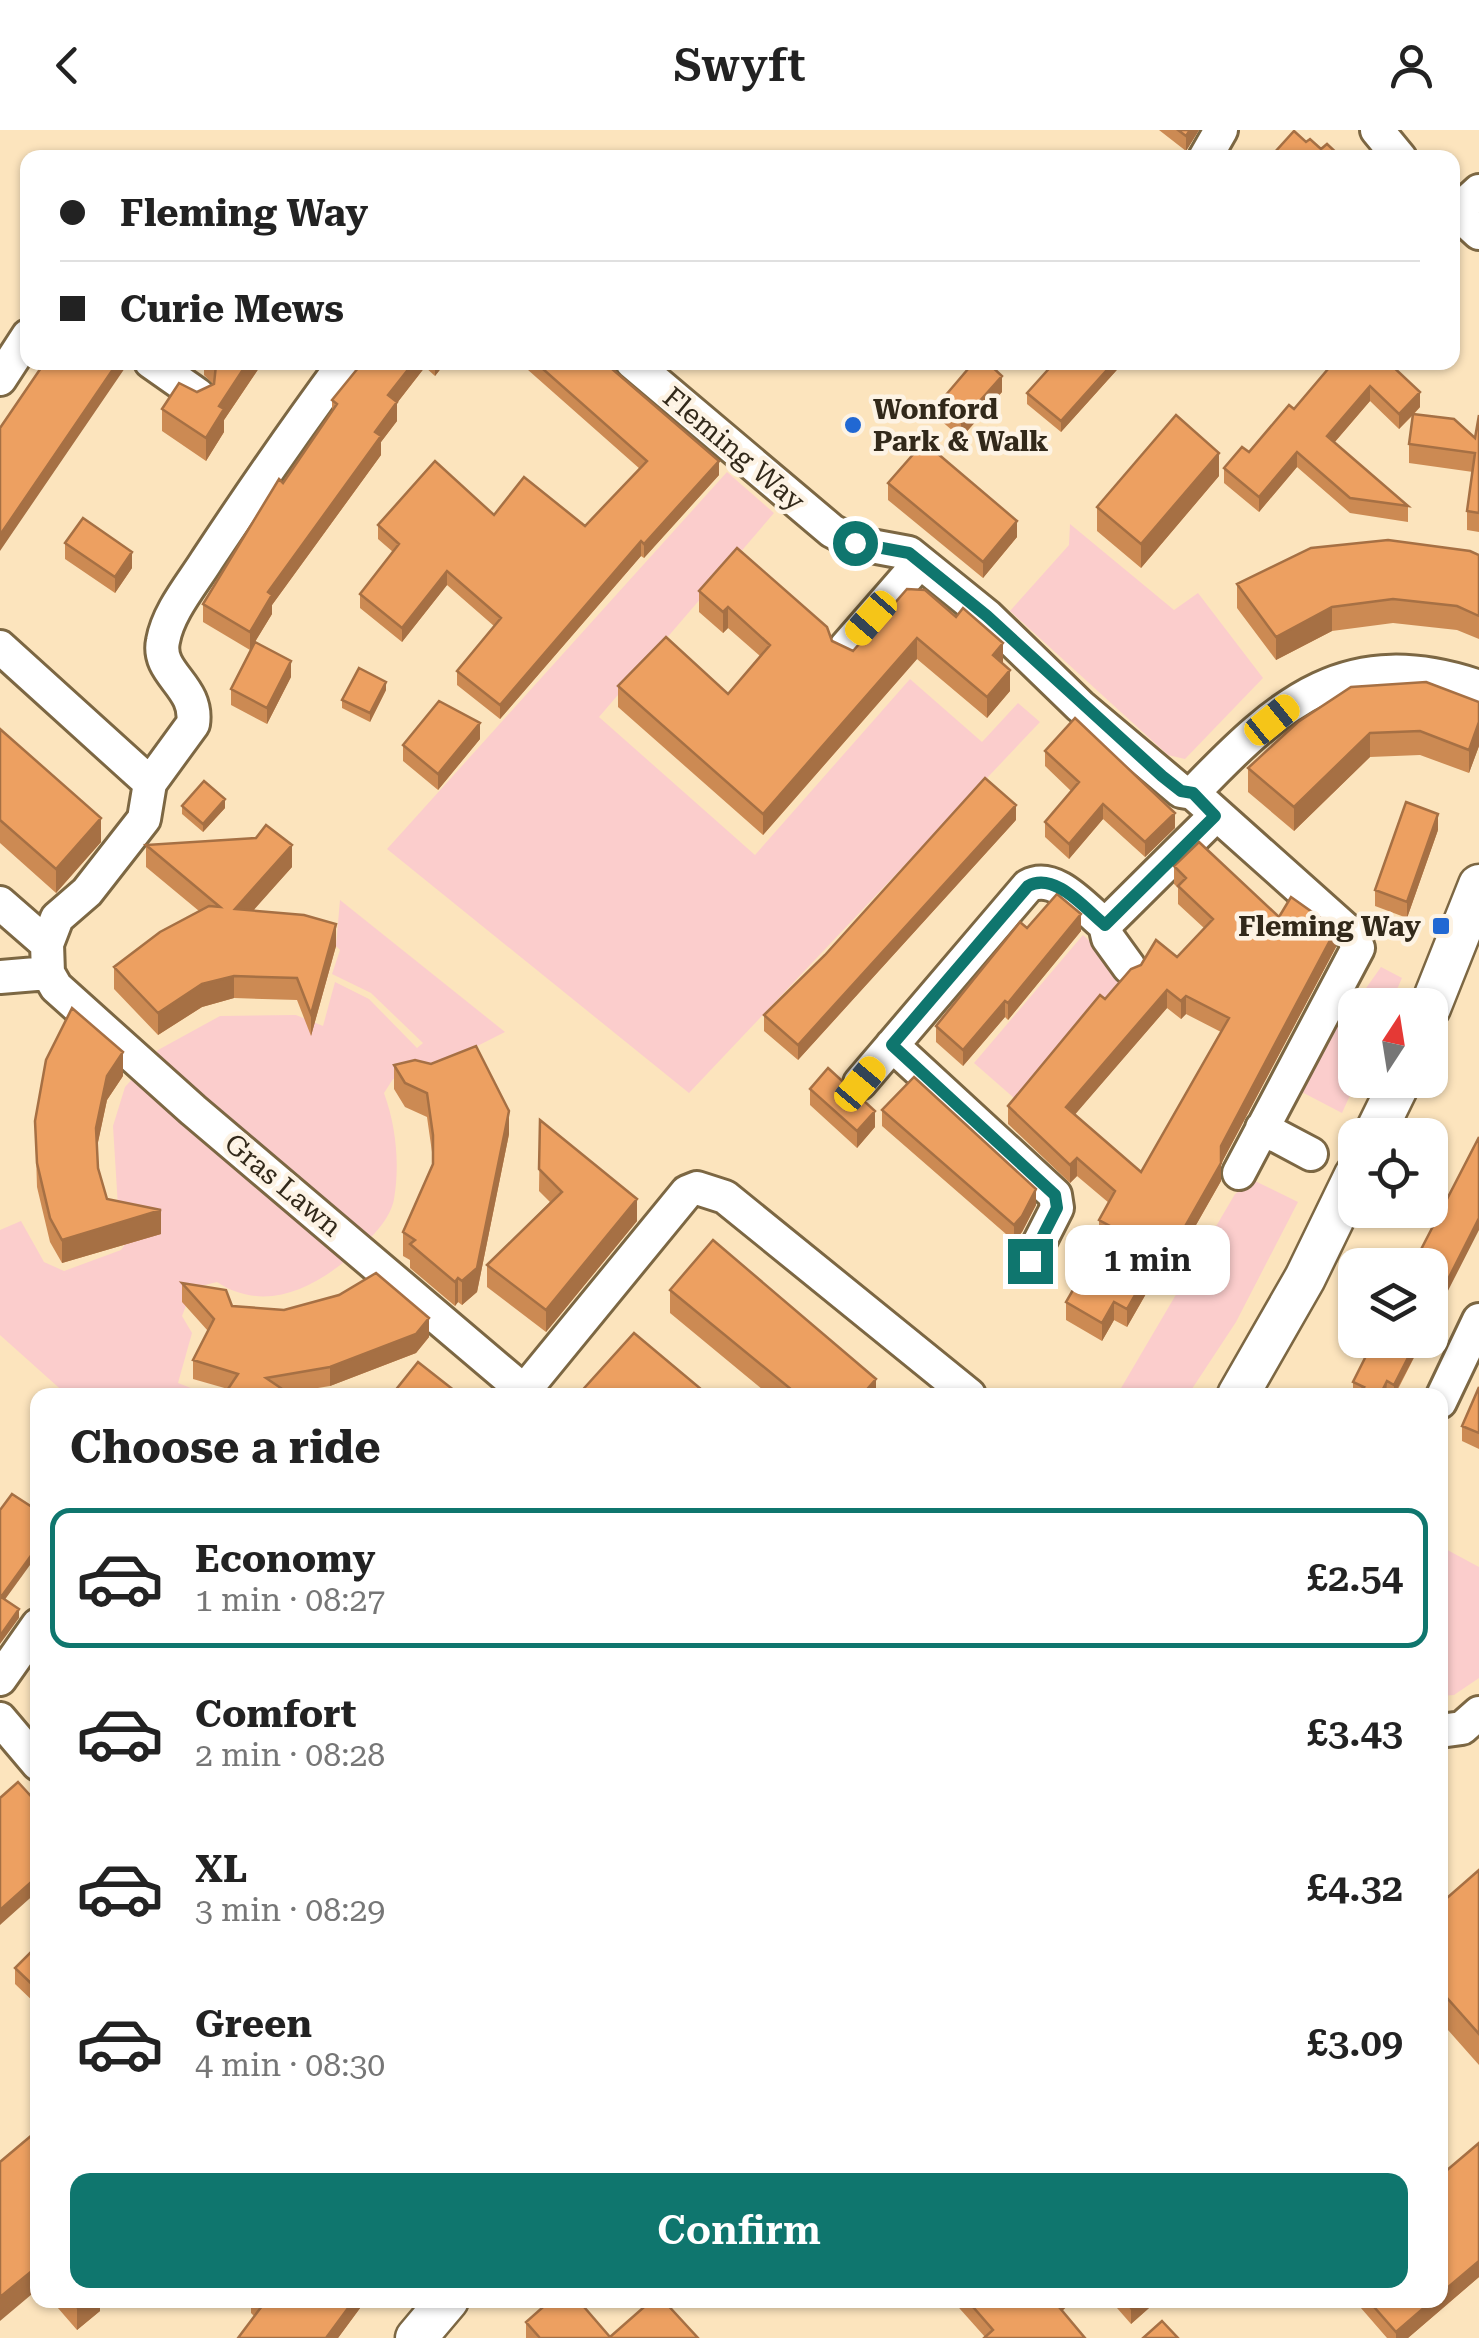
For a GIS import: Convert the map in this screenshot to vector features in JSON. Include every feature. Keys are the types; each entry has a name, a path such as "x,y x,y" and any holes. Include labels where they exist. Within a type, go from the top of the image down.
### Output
{"street":[{"path":"1377,130 1393,150"},
{"path":"0,379 20,348"},
{"path":"162,370 198,395"},
{"path":"0,977 47,958 57,918 87,892 144,818 150,782 193,724 193,701 165,662 162,639 178,604 271,463 340,370"},
{"name":"Fleming Way","path":"641,370 832,531 855,543 898,548 920,562 987,616 1162,776 1204,805 1353,936 1358,948 1262,1128"},
{"path":"846,646 920,562"},
{"path":"0,647 150,782"},
{"path":"1105,925 1204,805 1228,756 1295,702 1334,681 1405,668 1434,671 1479,687"},
{"path":"860,1084 1028,886 1038,880 1053,883 1105,925 1108,938 1129,967"},
{"path":"1438,988 1479,885"},
{"name":"Gras Lawn","path":"0,903 47,958 56,987 149,1072 517,1388"},
{"path":"892,1045 1055,1195 1057,1208 1030,1261"},
{"path":"1239,1173 1262,1128 1312,1154"},
{"name":"Gras Lawn","path":"527,1388 687,1192 697,1188 725,1197 960,1388"},
{"path":"1242,1388 1305,1278 1338,1210"},
{"path":"1447,1388 1479,1320"},
{"path":"0,1678 30,1636"},
{"path":"1448,1731 1462,1728 1479,1713"},
{"path":"0,1719 30,1755"},
{"path":"416,2338 441,2308"}],"shaded area":[{"path":"727,472 774,513 599,717 755,855 910,679 982,742 1018,703 1040,722 689,1093 387,849"},
{"path":"1070,524 1174,610 1198,593 1263,678 1185,759 1168,755 1010,611 1069,545"},
{"path":"340,900 505,1032 416,1077 393,1079 384,1093 396,1145 394,1199 383,1223 350,1257 315,1282 277,1295 237,1292 217,1282 193,1288 182,1316 192,1333 178,1383 191,1388 59,1388 0,1335 0,1230 21,1221 44,1262 64,1271 121,1250 130,1237 118,1207 113,1126 125,1087 158,1050 220,1016 296,1015 323,1026 335,982 369,999 417,1048 423,1043 371,993 332,974 340,950 336,946"},
{"path":"1083,935 1128,977 1021,1104 974,1063"},
{"path":"1381,967 1402,978 1398,988 1366,988"},
{"path":"1338,1013 1338,1098 1349,1098 1342,1113 1296,1089"},
{"path":"1255,1181 1298,1202 1236,1322 1193,1388 1121,1388 1235,1194"},
{"path":"1448,1550 1479,1567 1479,1678 1448,1695"}],"building":[{"path":"1294,131 1306,142 1310,139 1321,149 1327,144 1333,150 1277,150"},
{"path":"40,370 113,370 0,535 0,428"},
{"path":"215,370 243,370 219,406 224,409 206,438 162,409 179,383 197,392 214,384"},
{"path":"356,370 408,370 388,395 397,402 375,432 381,436 268,592 272,595 250,632 203,604 279,479 283,483 337,404 332,400"},
{"path":"544,370 613,370 719,461 644,544 641,541 500,705 457,671 501,618 447,571 402,628 360,594 399,544 378,525 435,461 494,515 524,477 585,526 647,461"},
{"path":"967,370 996,370 1002,376 961,422 939,403"},
{"path":"1048,370 1107,370 1061,421 1027,393"},
{"path":"1327,370 1397,370 1420,392 1399,414 1370,386 1327,436 1408,506 1350,498 1297,452 1259,497 1224,468 1242,447 1249,452 1289,405 1294,409"},
{"path":"1413,414 1454,419 1475,438 1479,415 1479,513 1467,511 1475,453 1409,444"},
{"path":"1176,415 1219,453 1141,544 1097,507"},
{"path":"924,442 1017,521 983,562 888,483"},
{"path":"83,518 132,552 115,577 65,543"},
{"path":"1388,540 1479,555 1479,616 1457,606 1393,599 1332,607 1276,637 1237,584 1311,548"},
{"path":"737,548 827,627 832,641 853,651 907,589 925,590 956,617 963,608 1003,643 993,655 1010,670 987,697 917,638 763,814 618,686 666,637 728,694 770,645 728,607 723,612 699,591"},
{"path":"255,642 291,661 267,708 231,689"},
{"path":"359,668 386,682 370,713 342,700"},
{"path":"1426,682 1479,702 1479,722 1469,750 1420,731 1370,733 1294,807 1248,768 1298,722 1351,687"},
{"path":"439,701 480,723 438,774 403,745"},
{"path":"1075,718 1175,813 1145,842 1103,804 1069,844 1045,822 1079,782 1045,751"},
{"path":"0,729 101,818 56,869 0,820"},
{"path":"985,778 1016,805 798,1045 764,1015 825,955"},
{"path":"204,781 225,799 203,824 182,806"},
{"path":"1406,802 1438,814 1407,902 1375,890"},
{"path":"266,825 292,845 235,909 304,915 336,924 311,1014 297,978 234,976 202,984 158,1013 114,967 160,932 209,906 220,907 146,845 256,838"},
{"path":"1199,842 1279,917 1291,897 1336,929 1221,1146 1221,1163 1167,1258 1159,1253 1127,1309 1114,1302 1102,1323 1066,1302 1110,1226 1099,1220 1115,1191 1077,1158 1070,1165 1008,1106 1100,995 1105,999 1131,969 1141,965 1156,940 1177,957 1213,919 1178,886 1186,878 1174,866","holes":["1167,990 1181,1001 1186,996 1229,1018 1141,1172 1066,1107"]},
{"path":"1057,894 1081,914 1008,1003 1005,1001 963,1050 936,1026 1020,922 1027,928"},
{"path":"72,1008 123,1052 107,1076 96,1128 98,1168 107,1199 161,1210 62,1240 50,1218 37,1163 35,1121 46,1060"},
{"path":"476,1046 509,1111 477,1268 455,1282 410,1244 415,1240 403,1232 433,1164 433,1135 427,1093 405,1083 394,1065 415,1060 431,1064"},
{"path":"828,1068 875,1111 857,1131 810,1089"},
{"path":"914,1077 1036,1189 1014,1225 882,1110"},
{"path":"540,1120 637,1199 546,1310 487,1265 562,1192 539,1169"},
{"path":"1479,1137 1479,1218 1448,1279 1448,1248 1422,1248 1432,1228 1448,1228 1448,1197"},
{"path":"713,1240 876,1379 868,1388 789,1388 670,1290"},
{"path":"376,1273 429,1318 416,1334 330,1367 266,1378 281,1388 229,1388 238,1374 193,1360 214,1319 182,1283 226,1290 232,1306 284,1310 339,1295"},
{"path":"634,1333 700,1388 584,1388"},
{"path":"1365,1358 1408,1358 1394,1385 1387,1381 1384,1388 1353,1382"},
{"path":"418,1362 451,1388 397,1388"},
{"path":"1479,1387 1479,1433 1462,1426"},
{"path":"12,1494 30,1506 30,1557 1,1597 19,1609 0,1636 0,1510"},
{"path":"18,1782 30,1795 30,1883 0,1910 0,1798"},
{"path":"1479,1870 1479,2034 1448,1999 1448,1897"},
{"path":"30,1953 30,1982 15,1968"},
{"path":"30,2137 30,2273 0,2297 0,2162"},
{"path":"1479,2143 1479,2261 1448,2287 1448,2169"},
{"path":"260,2308 348,2308 326,2338 238,2338"},
{"path":"542,2308 585,2308 610,2337 643,2308 670,2308 698,2338 540,2338 526,2322"},
{"path":"974,2308 1060,2308 1085,2338 984,2338 993,2330"},
{"path":"1375,2308 1424,2308 1396,2332"},
{"path":"1162,2321 1178,2338 1143,2338"}],"place":[{"name":"Wonford Park & Walk","path":"853,425"},
{"name":"Fleming Way","path":"1441,926"}],"route":[{"path":"855,543 909,553 987,616 1080,706 1181,791 1193,793 1215,816 1105,925 1053,883 1038,880 1028,886 892,1045 1055,1195 1057,1208 1030,1261"}]}
